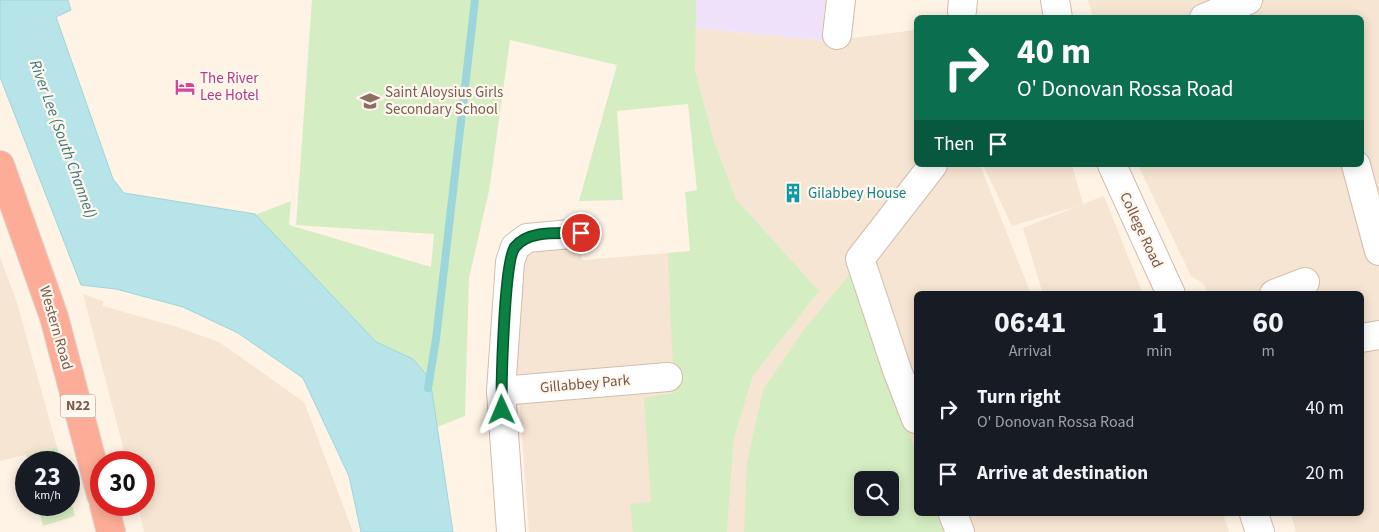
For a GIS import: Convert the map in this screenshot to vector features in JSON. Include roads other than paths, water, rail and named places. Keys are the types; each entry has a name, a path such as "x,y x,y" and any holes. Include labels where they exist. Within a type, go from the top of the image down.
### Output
{"highway":[{"name":"Western Road","path":"0,165 54,316 90,453"},
{"path":"107,516 111,532"}],"street":[{"path":"837,35 841,0"},
{"path":"1055,0 1058,15"},
{"path":"1211,15 1248,0"},
{"path":"914,414 897,370 860,259 931,167"},
{"name":"College Road","path":"1113,167 1170,291"},
{"path":"1357,167 1379,251"},
{"path":"511,532 502,391 510,262 515,247 527,238 581,233"},
{"path":"1282,291 1305,282"},
{"path":"1364,338 1379,335"},
{"name":"Gillabbey Park","path":"502,391 668,377"},
{"path":"954,516 960,532"},
{"path":"1255,516 1260,532"}],"water":[{"name":"River Lee (South Channel)","path":"0,0 68,0 71,10 56,17 113,179 124,193 255,214 376,342 413,359 430,379 453,532 361,532 349,476 303,378 238,333 183,307 116,289 81,285 0,77"}],"waterway":[{"path":"428,388 436,339 475,0"}],"place":[{"name":"The River Lee Hotel","path":"185,87"},
{"name":"Saint Aloysius Girls Secondary School","path":"370,101"},
{"name":"Gilabbey House","path":"793,193"}]}
